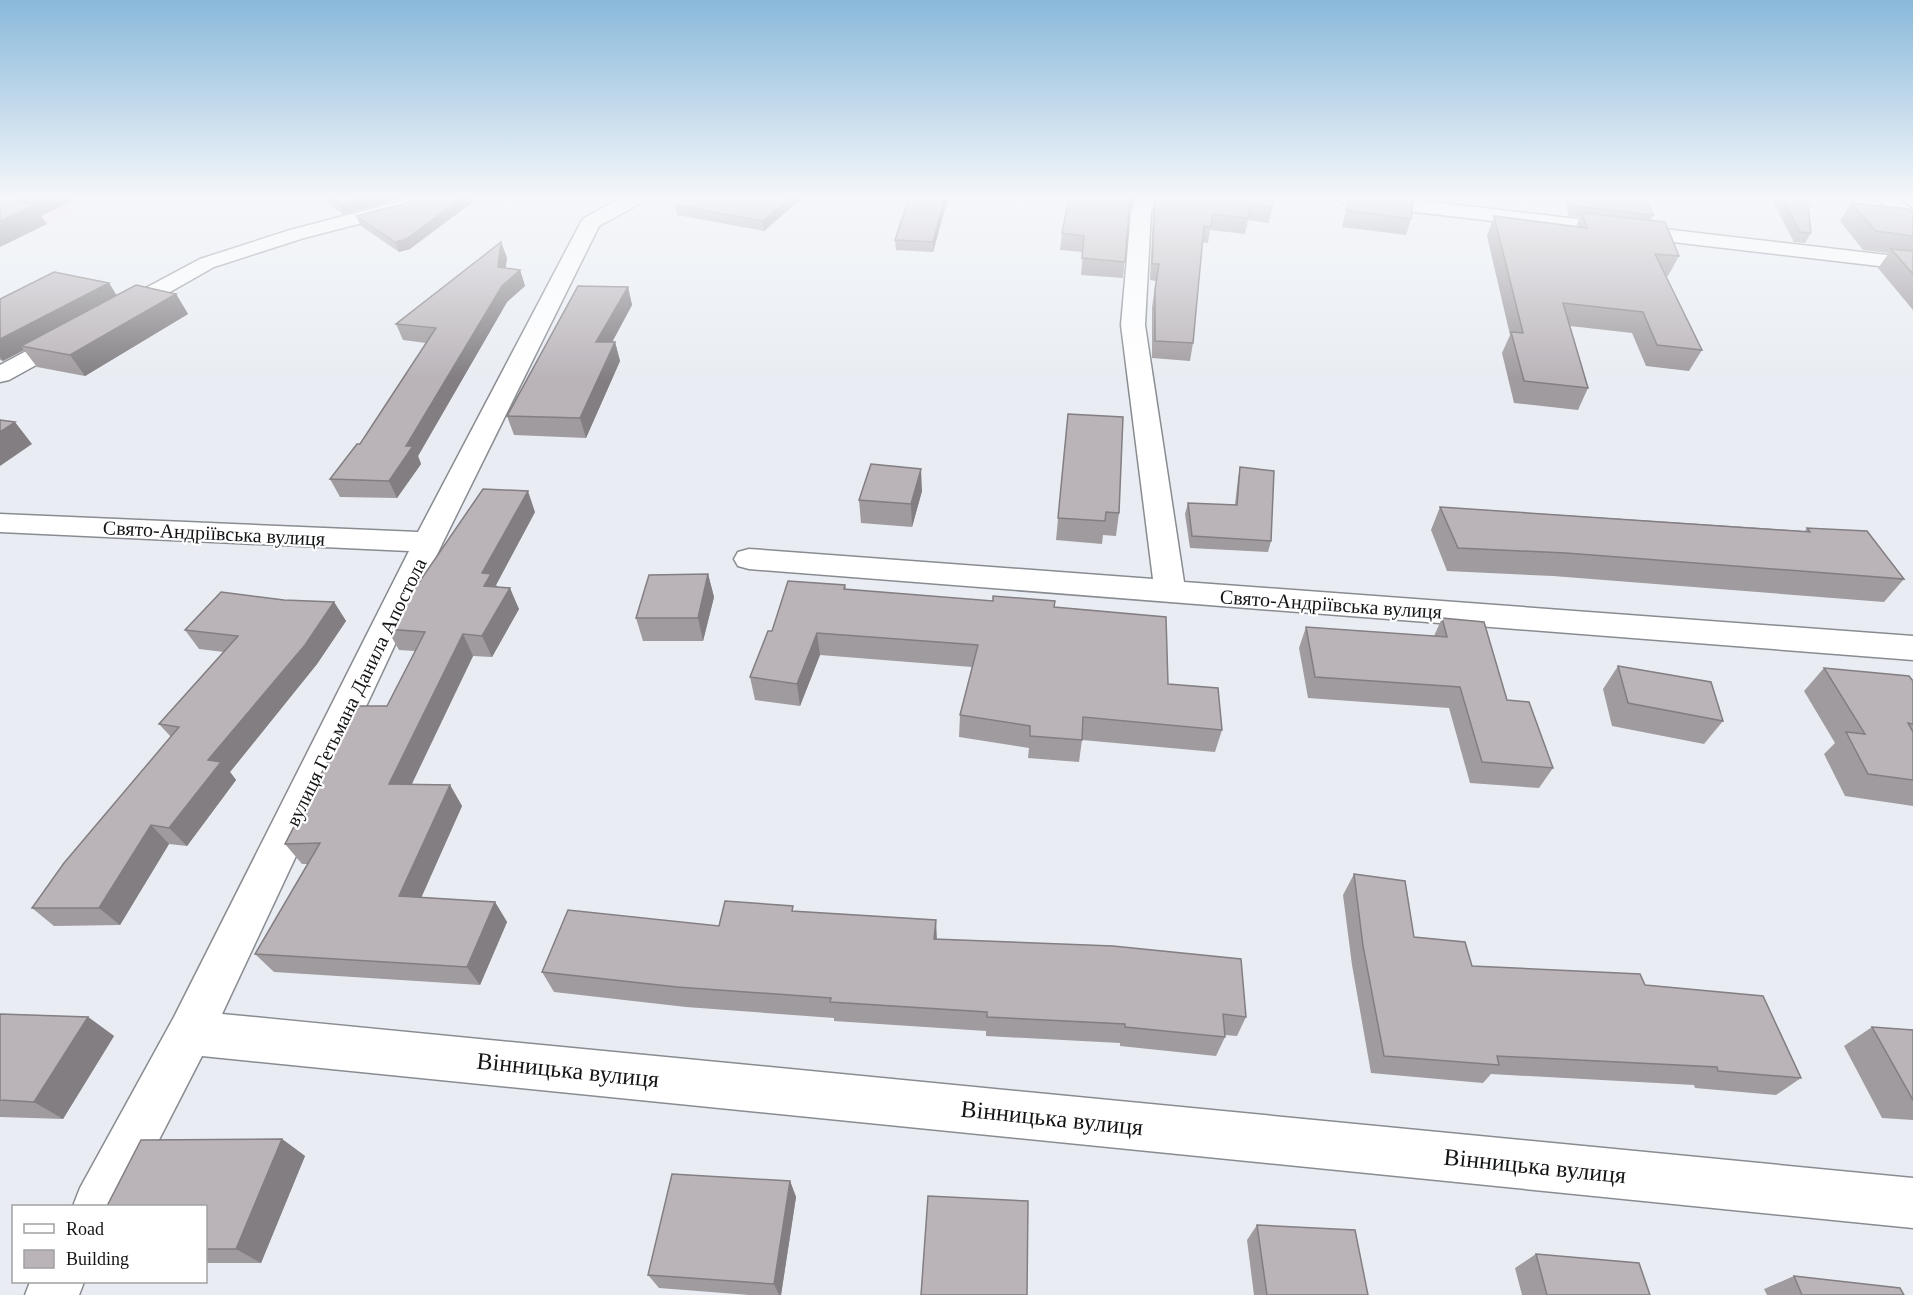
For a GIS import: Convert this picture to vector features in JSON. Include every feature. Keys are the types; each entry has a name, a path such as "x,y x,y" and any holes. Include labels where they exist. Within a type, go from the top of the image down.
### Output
{"street":[{"path":"0,375 207,263 221,258"},
{"name":"вулиця Гетьмана Данила Апостола","path":"99,1205 190,1033 428,543 572,258"},
{"path":"1138,258 1133,325 1170,592"},
{"path":"1865,258 1913,264"},
{"name":"Свято-Андріївська вулиця","path":"0,523 428,543"},
{"name":"Свято-Андріївська вулиця","path":"749,559 1913,648"},
{"name":"Вінницька вулиця","path":"190,1033 1913,1203"}],"building":[{"path":"480,258 499,258 498,267 520,270 502,286 406,446 413,446 389,481 330,479 357,444 360,444 436,328 396,324"},
{"path":"1087,258 1125,258 1125,262"},
{"path":"1152,258 1201,258 1193,343 1155,341 1155,290 1159,264 1152,264"},
{"path":"1505,258 1657,258 1702,350 1657,345 1643,312 1563,303 1588,388 1524,381 1511,332 1523,333"},
{"path":"1899,258 1913,258 1913,274"},
{"path":"54,272 109,283 0,339 0,299"},
{"path":"136,285 176,294 70,355 21,346"},
{"path":"578,286 628,287 596,342 615,342 580,418 507,416"},
{"path":"1068,414 1123,417 1119,513 1106,512 1105,521 1058,518"},
{"path":"0,420 15,422 0,432"},
{"path":"871,464 921,469 911,504 859,500"},
{"path":"1240,467 1274,471 1271,541 1192,536 1188,503 1237,505"},
{"path":"483,489 528,491 482,573 491,574 484,586 510,588 482,636 463,634 389,784 450,785 399,896 495,902 467,967 255,954 320,843 285,844 321,774 359,706 387,706 425,632 387,629"},
{"path":"1440,507 1810,532 1807,528 1867,531 1904,579 1566,553 1458,548"},
{"path":"708,574 698,618 636,618 649,575"},
{"path":"788,581 845,585 844,589 993,601 993,596 1055,601 1054,607 1166,617 1168,684 1218,688 1222,730 1083,717 1082,740 1030,736 1030,726 960,715 978,645 817,633 797,684 750,677 768,631 772,631"},
{"path":"221,592 284,600 334,602 305,645 208,760 221,762 169,828 151,825 99,908 32,908 64,863 179,727 159,724 238,636 185,630"},
{"path":"1442,618 1484,622 1507,700 1529,702 1553,768 1482,762 1460,687 1315,677 1306,627 1447,637"},
{"path":"1618,666 1711,682 1723,721 1628,703"},
{"path":"1824,668 1909,676 1913,681 1913,724 1908,723 1913,732 1913,780 1868,774 1846,732 1865,734"},
{"path":"1354,874 1405,881 1414,937 1465,942 1472,966 1640,974 1645,985 1763,996 1801,1078 1718,1071 1717,1067 1497,1056 1499,1065 1384,1056 1363,946"},
{"path":"725,901 793,906 792,911 936,920 934,939 1113,946 1241,959 1246,1017 1223,1014 1225,1037 1125,1027 1125,1024 987,1017 987,1012 830,1002 831,998 677,987 542,972 568,910 719,926"},
{"path":"0,1014 88,1017 34,1102 0,1100"},
{"path":"1872,1027 1913,1030 1913,1100"},
{"path":"282,1139 236,1249 207,1249 207,1205 108,1205 141,1140"},
{"path":"672,1174 790,1181 774,1284 648,1275"},
{"path":"928,1196 1028,1201 1027,1295 921,1295"},
{"path":"1257,1225 1355,1230 1368,1295 1267,1295"},
{"path":"1536,1254 1639,1263 1650,1295 1547,1295"},
{"path":"1794,1276 1900,1288 1904,1295 1802,1295"}]}
